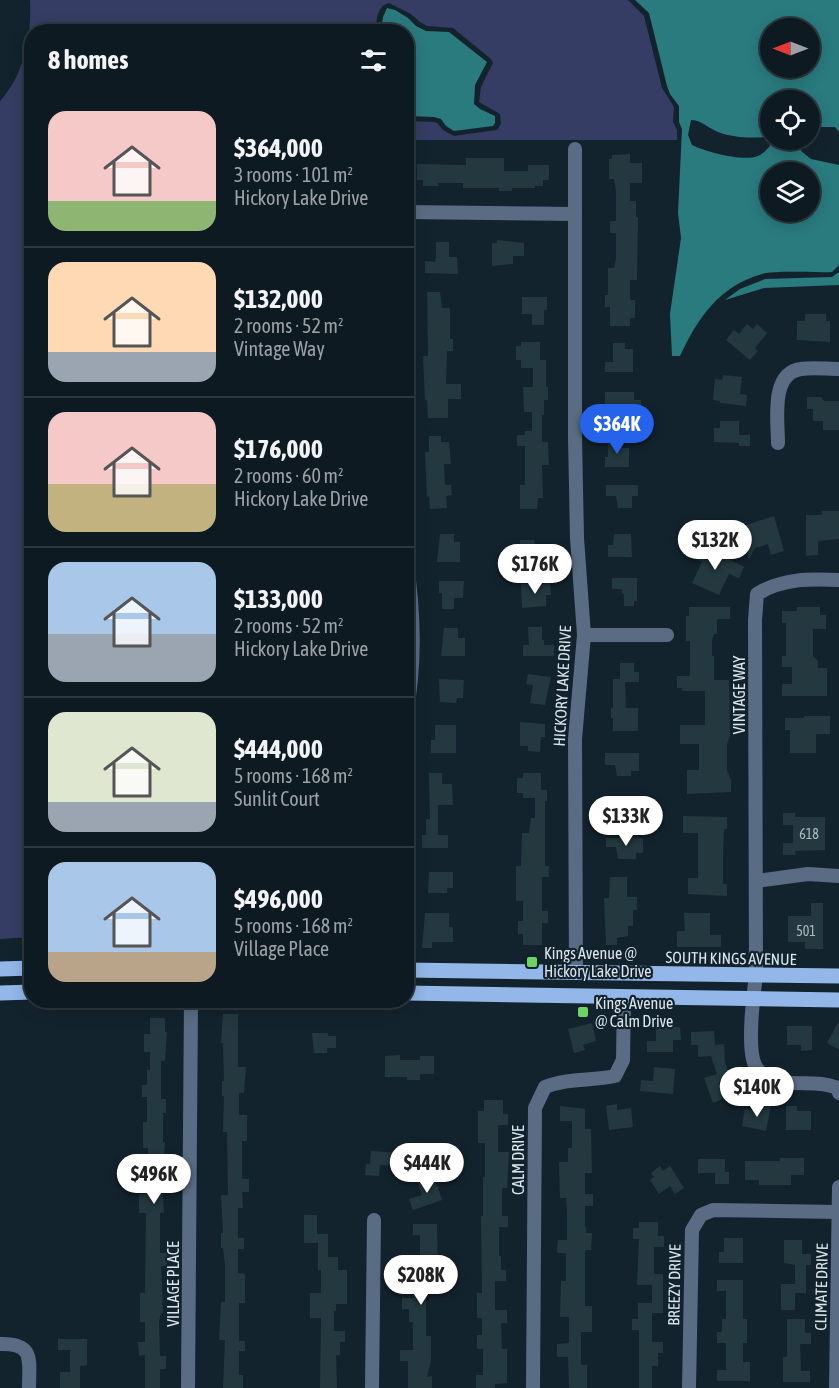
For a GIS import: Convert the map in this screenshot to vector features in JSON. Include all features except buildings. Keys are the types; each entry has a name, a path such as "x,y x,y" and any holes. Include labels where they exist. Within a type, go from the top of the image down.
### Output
{"main road":[{"path":"0,969 24,968"},
{"name":"SOUTH KINGS AVENUE","path":"414,970 839,976"},
{"path":"0,993 24,992"},
{"path":"414,993 839,1000"}],"street":[{"name":"HICKORY LAKE DRIVE","path":"575,149 576,526 584,635 575,739 576,973"},
{"path":"414,212 575,214"},
{"path":"778,443 778,389 786,374 799,369 839,369"},
{"name":"VINTAGE WAY","path":"756,976 755,620 757,594 786,581 839,580"},
{"path":"584,635 667,635"},
{"path":"756,881 808,874 839,876"},
{"path":"756,976 753,999 752,1055 755,1066 763,1075 779,1081 826,1083 838,1088 839,1093"},
{"name":"CALM DRIVE","path":"533,1388 535,1108 545,1087 559,1081 615,1076 623,1060 624,997"},
{"name":"VILLAGE PLACE","path":"188,1388 191,1008"},
{"name":"CLIMATE DRIVE","path":"836,1388 839,1187"},
{"name":"BREEZY DRIVE","path":"689,1388 692,1230 701,1215 713,1210 838,1212"},
{"path":"372,1388 374,1220"},
{"path":"0,1344 14,1343 23,1347 29,1356 29,1388"}],"shaded area":[{"path":"30,0 628,0 644,16 662,88 674,107 673,122 677,130 677,140 414,140 414,121 437,123 443,130 454,136 497,130 501,124 500,114 479,102 481,87 493,63 453,28 427,26 411,14 389,3 379,11 376,24 30,24"},
{"path":"635,0 839,0 839,132 835,127 820,127 820,90 760,90 760,137 718,132 695,120 691,120 688,135 692,145 706,151 735,157 752,158 766,150 801,150 811,159 839,165 839,265 832,272 769,273 747,279 722,295 712,305 694,329 680,356 672,356 670,314 681,238 678,213 682,129 679,122 679,106 667,86 649,13"},
{"path":"387,8 395,10 414,24 382,24"},
{"path":"414,24 426,31 449,32 487,62 475,85 474,104 495,116 493,126 454,131 441,119 414,116"},
{"path":"24,57 24,938 0,939 0,101 21,67"},
{"path":"839,272 839,285 764,288 725,300 740,289 765,279 832,277"}],"place":[{"name":"Kings Avenue @ Hickory Lake Drive","path":"532,962"},
{"name":"Kings Avenue @ Calm Drive","path":"583,1012"}]}
